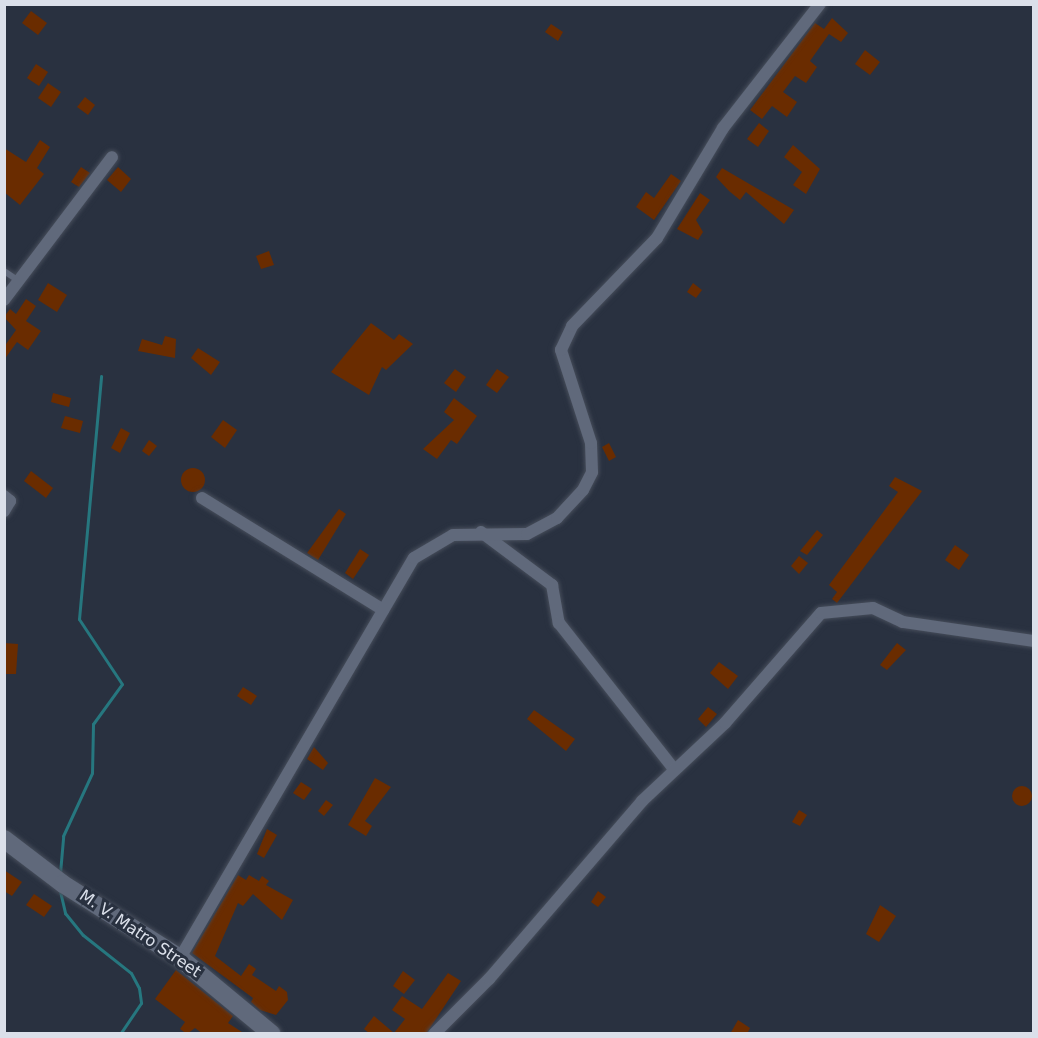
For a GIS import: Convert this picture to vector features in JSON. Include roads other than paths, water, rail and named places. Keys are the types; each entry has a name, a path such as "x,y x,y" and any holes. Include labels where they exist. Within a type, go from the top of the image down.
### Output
{"street":[{"path":"180,958 414,558 453,535 481,531 527,534 557,518 583,490 592,471 591,443 561,350 572,326 617,285 657,237 723,128 820,4"},
{"path":"4,300 112,157"},
{"path":"4,496 10,501 4,511"},
{"path":"202,498 383,610"},
{"path":"481,531 552,585 559,623 674,769"},
{"path":"434,1034 674,769 725,723 821,613 873,608 903,622 1034,641"},
{"name":"M. V. Matro Street","path":"4,839 57,879 180,958 272,1034"}],"lane":[{"path":"4,271 19,281"}],"waterway":[{"path":"60,873 63,836 92,773 93,724 122,684 79,619 101,376"},
{"path":"60,891 65,913 83,935 131,973 139,988 141,1003 120,1034"}]}
